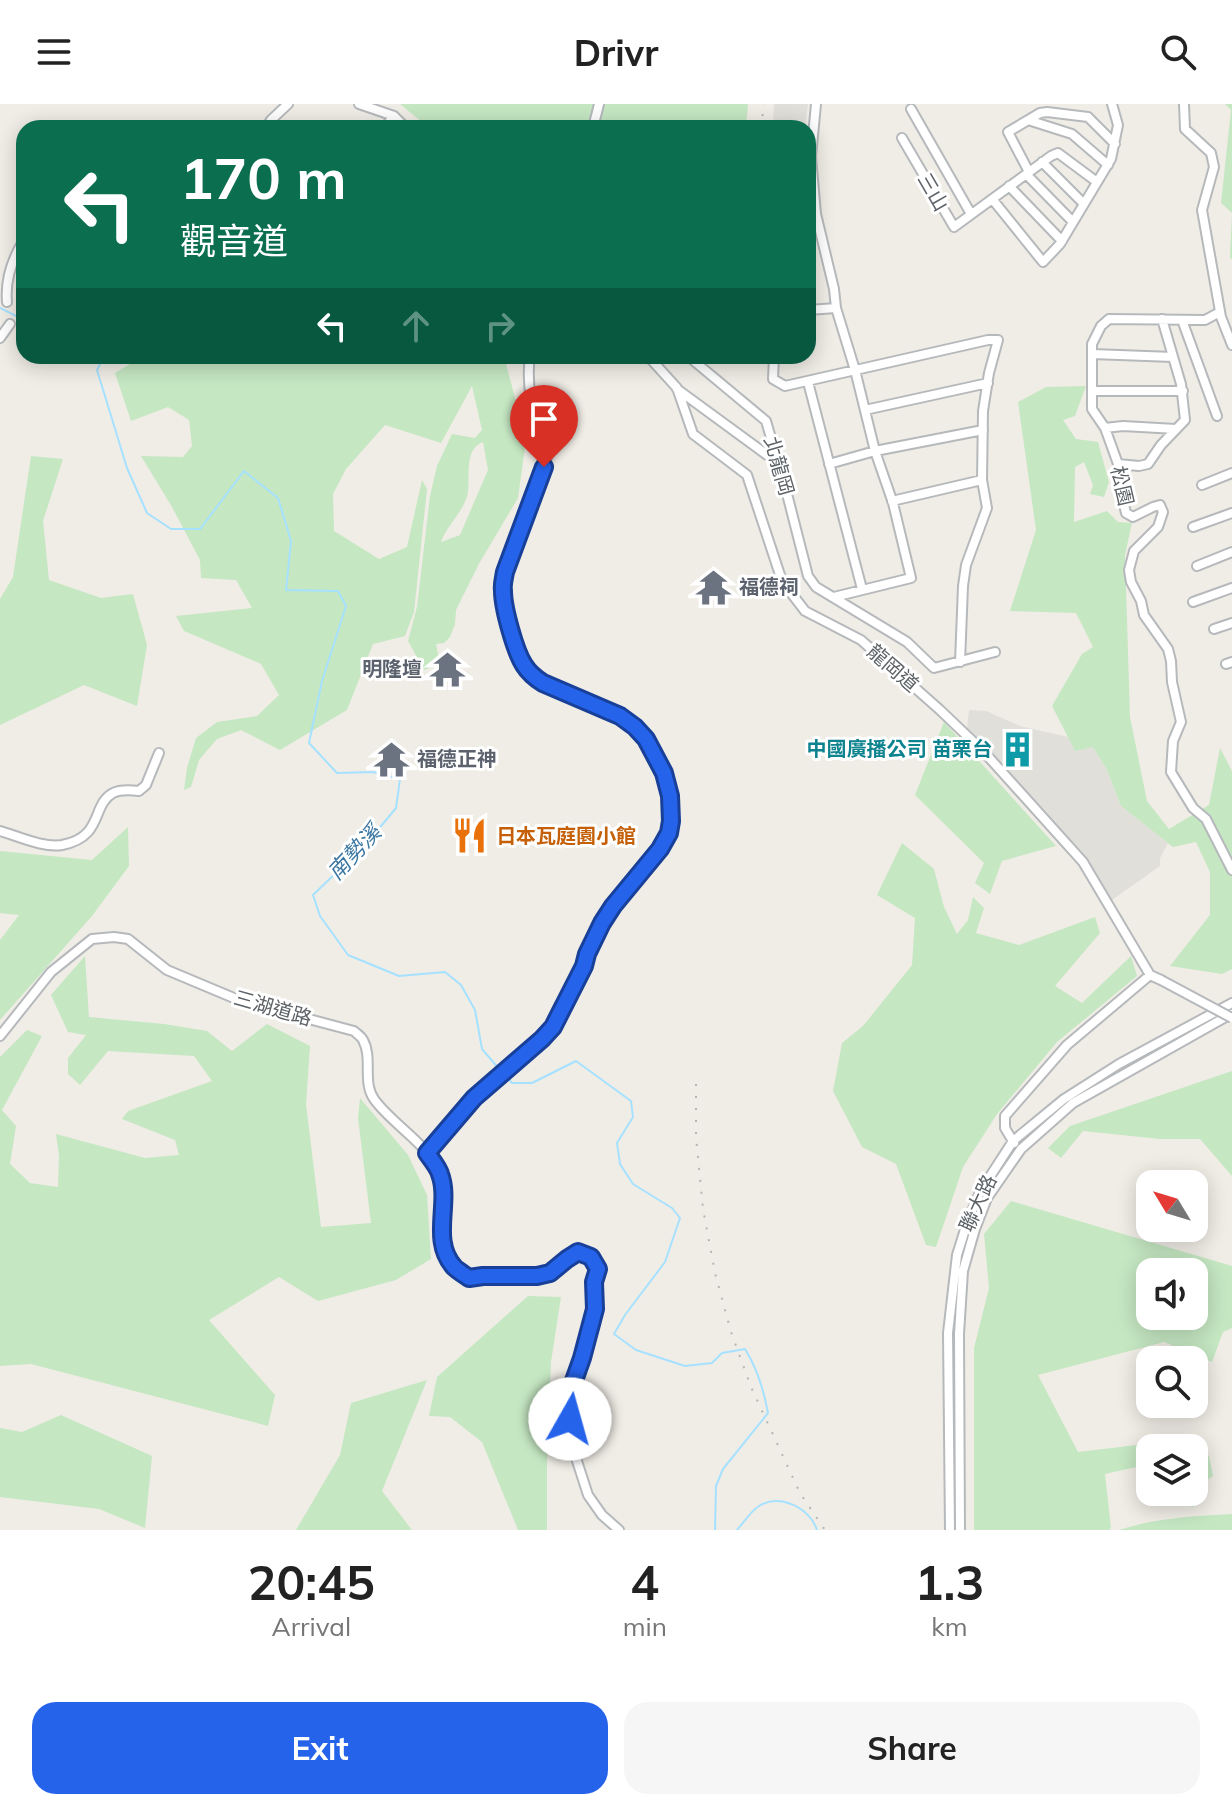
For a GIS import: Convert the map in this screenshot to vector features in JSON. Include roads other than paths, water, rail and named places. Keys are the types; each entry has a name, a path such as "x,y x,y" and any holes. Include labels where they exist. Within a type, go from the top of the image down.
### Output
{"street":[{"path":"271,120 288,104"},
{"path":"359,104 398,120"},
{"path":"993,200 1043,262 1062,241 1108,165 1118,125 1112,104"},
{"path":"1184,104 1185,129 1211,153 1214,167 1202,210 1220,312 1232,345"},
{"name":"三山","path":"911,109 971,214"},
{"path":"1073,222 1027,173 1008,132 1040,113 1081,115 1088,117 1115,144"},
{"path":"391,120 394,116"},
{"path":"1028,120 1072,134 1108,165"},
{"name":"三山","path":"902,138 954,227 1042,162"},
{"path":"1084,204 1042,162 1058,153 1097,182"},
{"path":"1009,186 1062,241"},
{"path":"816,214 836,308 911,578 834,597"},
{"path":"7,302 6,289 16,252"},
{"path":"816,309 836,308"},
{"name":"松園","path":"1220,312 1205,320 1109,319 1094,337 1092,409 1105,428 1118,464 1126,513 1133,517 1160,505 1163,512 1158,527 1134,551 1129,570 1131,582 1144,615 1168,649 1171,661 1172,682 1181,722 1173,741 1171,772 1193,808 1206,819 1232,870"},
{"path":"1118,464 1148,464 1185,420 1183,391 1162,319"},
{"path":"1182,320 1217,416"},
{"path":"0,338 10,324"},
{"path":"774,364 773,379 785,386 998,340 983,411 982,480 987,508 966,565 960,662"},
{"path":"1092,354 1173,357"},
{"path":"530,364 532,399 548,455 505,572 502,590 518,653 532,676 610,711 635,727 646,739 664,773 670,796 671,821 669,833 660,849 613,906 600,927 553,1027 474,1098 427,1153 440,1173 444,1195 441,1225 446,1252 454,1268 469,1278 537,1276 550,1273 578,1252 591,1257 598,1269 594,1282 595,1309 571,1389 570,1419 577,1461 588,1495 602,1515 619,1530"},
{"name":"龍岡道","path":"655,364 677,388 693,434 747,475 782,581 805,611 861,640 984,752 1083,862 1150,975"},
{"name":"北龍岡","path":"698,364 766,421 808,576 816,587 907,642 934,668 995,652"},
{"path":"808,382 862,589"},
{"path":"865,410 988,383"},
{"path":"677,388 778,463"},
{"path":"1092,391 1183,391"},
{"path":"1105,428 1176,429"},
{"path":"829,464 875,451 983,430"},
{"path":"1202,485 1232,473"},
{"path":"892,501 982,480"},
{"path":"1193,527 1232,513"},
{"path":"1197,566 1232,552"},
{"path":"1193,602 1232,588"},
{"path":"1214,629 1232,623"},
{"path":"0,831 45,844 61,845 80,838 93,828 103,803 113,793 139,791 146,785 159,753"},
{"name":"三湖道路","path":"0,1036 51,972 92,939 128,939 167,970 241,1001 354,1031 362,1039 366,1051 369,1091 376,1102 427,1153"},
{"path":"1021,1149 1005,1128 1005,1116 1067,1045 1150,975 1232,1016"},
{"name":"聯大路","path":"950,1530 948,1333 975,1229 993,1181 1013,1141 1064,1099 1119,1064 1232,1003"},
{"name":"聯大路","path":"993,1181 1021,1149 1073,1103 1232,1016"},
{"name":"聯大路","path":"956,1302 959,1334 960,1530"},
{"path":"948,1333 959,1334"}],"waterway":[{"name":"南勢溪","path":"0,308 16,316"},
{"name":"南勢溪","path":"100,364 97,370 127,468 147,513 171,529 200,529 244,471 278,498 291,541 286,590 338,591 346,606 322,681 309,743 337,773 373,772 400,779 396,808 367,843 313,895 320,916 348,955 399,976 445,972 461,985 475,1010 482,1049 500,1070"},
{"name":"南勢溪","path":"505,1075 512,1083 532,1083 576,1061 631,1101 633,1117 617,1143 620,1164 633,1184 672,1208 680,1218 665,1262 614,1334 636,1350 685,1366 712,1363 722,1353 745,1349 753,1364 768,1413 723,1469 716,1486 715,1530"},
{"name":"南勢溪","path":"737,1530 756,1508 776,1501 801,1509 817,1530"}],"railway":[{"path":"762,120 764,104"},
{"path":"696,1084 696,1137 703,1209 715,1273 731,1332 751,1387 800,1493 825,1530"}],"place":[{"name":"福德祠","path":"713,587"},
{"name":"明隆壇","path":"448,669"},
{"name":"中國廣播公司 苗栗台","path":"1018,749"},
{"name":"福德正神","path":"391,759"},
{"name":"日本瓦庭園小館","path":"470,836"}]}
